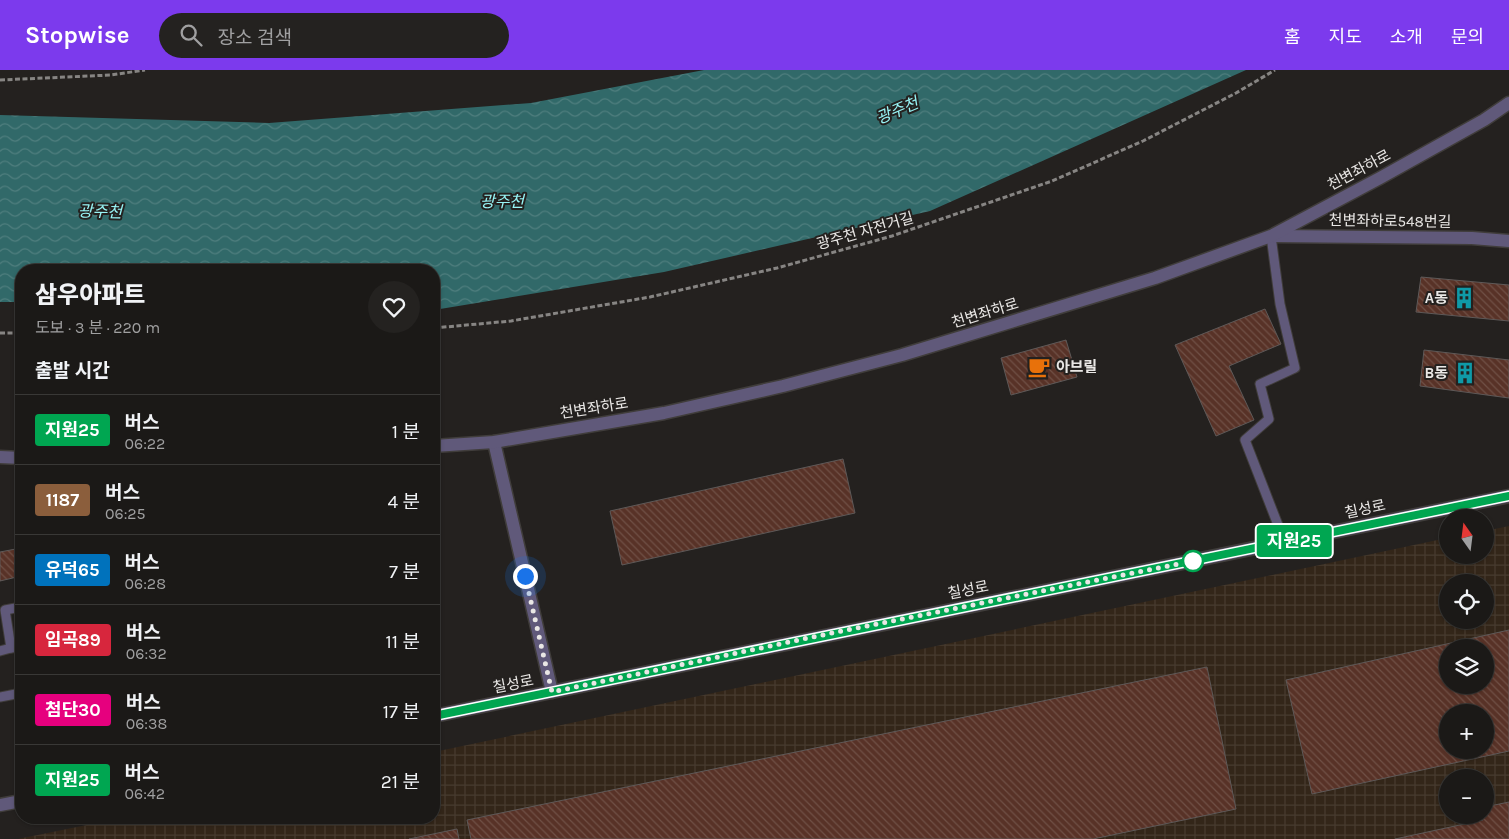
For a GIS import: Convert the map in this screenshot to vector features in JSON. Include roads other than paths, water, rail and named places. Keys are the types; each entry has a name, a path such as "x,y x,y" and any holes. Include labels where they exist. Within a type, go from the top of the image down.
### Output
{"street":[{"name":"천변좌하로","path":"440,446 494,442 664,413 783,386 902,355 1155,278 1271,236 1484,120 1509,103"},
{"name":"천변좌하로548번길","path":"1271,236 1472,238 1509,241"},
{"path":"494,442 552,692"},
{"path":"0,458 15,458"},
{"name":"칠성로","path":"440,715 832,633 1285,543 1509,496"},
{"path":"0,805 15,802"}],"lane":[{"path":"1271,236 1280,304 1295,368 1260,384 1269,419 1245,440 1285,543"},
{"path":"11,648 5,610 15,608"},
{"path":"0,651 15,648"},
{"path":"0,697 15,694"}],"water":[{"name":"광주천","path":"704,70 1246,70 930,211 664,272 440,309 440,264 15,264 15,302 0,302 0,115 269,123 531,103"}],"place":[{"name":"A동","path":"1464,298"},
{"name":"아브릴","path":"1039,367"},
{"name":"B동","path":"1465,373"}]}
